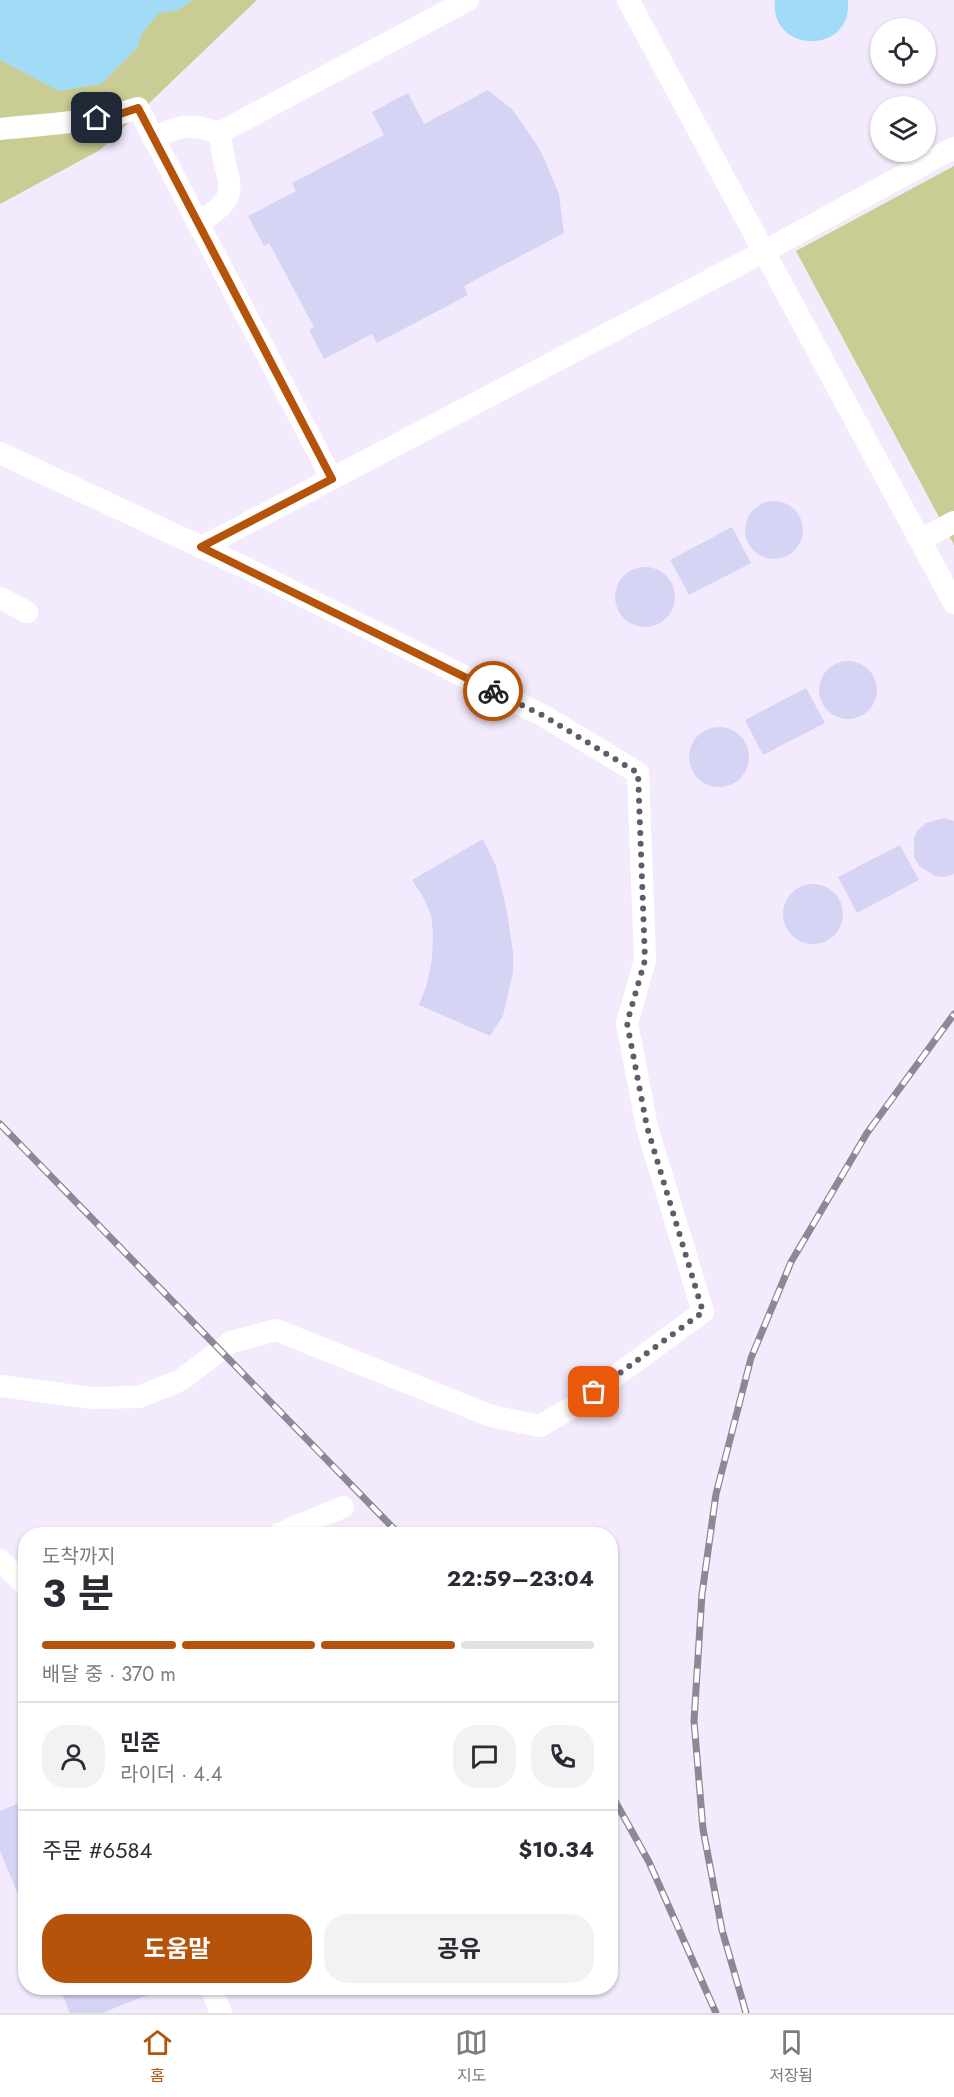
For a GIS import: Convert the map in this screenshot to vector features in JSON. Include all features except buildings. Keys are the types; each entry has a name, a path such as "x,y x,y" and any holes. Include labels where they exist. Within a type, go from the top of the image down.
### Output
{"street":[{"path":"154,139 168,131 182,127 197,127 221,132 468,0"},
{"path":"628,0 954,603"},
{"path":"0,129 117,115 138,108 332,479"},
{"path":"198,222 223,206 229,193 229,178 220,143 221,132"},
{"path":"201,547 765,251 954,148"},
{"path":"0,453 201,547 544,716 638,773 645,960 627,1023 647,1127 703,1312 576,1406 540,1426 491,1416 276,1330 231,1342 181,1380 139,1397 92,1398 0,1386"},
{"path":"920,540 954,522"},
{"path":"0,598 27,612"},
{"path":"295,1527 342,1507"},
{"path":"0,1560 18,1578"},
{"path":"214,1995 221,2013"}],"green space":[{"path":"0,0 257,0 100,150 0,204"},
{"path":"954,166 954,545 796,251"}],"water":[{"path":"0,0 193,0 176,11 159,13 141,35 138,47 101,84 59,91 0,60"},
{"path":"775,0 848,0 846,18 838,31 826,39 811,41 797,38 785,31 777,18"}],"railway":[{"path":"746,2013 722,1930 703,1829 694,1721 702,1594 716,1494 751,1358 791,1262 867,1133 954,1014"},
{"path":"0,1124 392,1527"},
{"path":"618,1806 649,1862 716,2013"}],"way so far":[{"path":"493,691 544,716 638,773 645,960 627,1023 647,1127 703,1312 594,1392"}],"route":[{"path":"97,118 117,115 138,108 332,479 201,547 493,691"}]}
